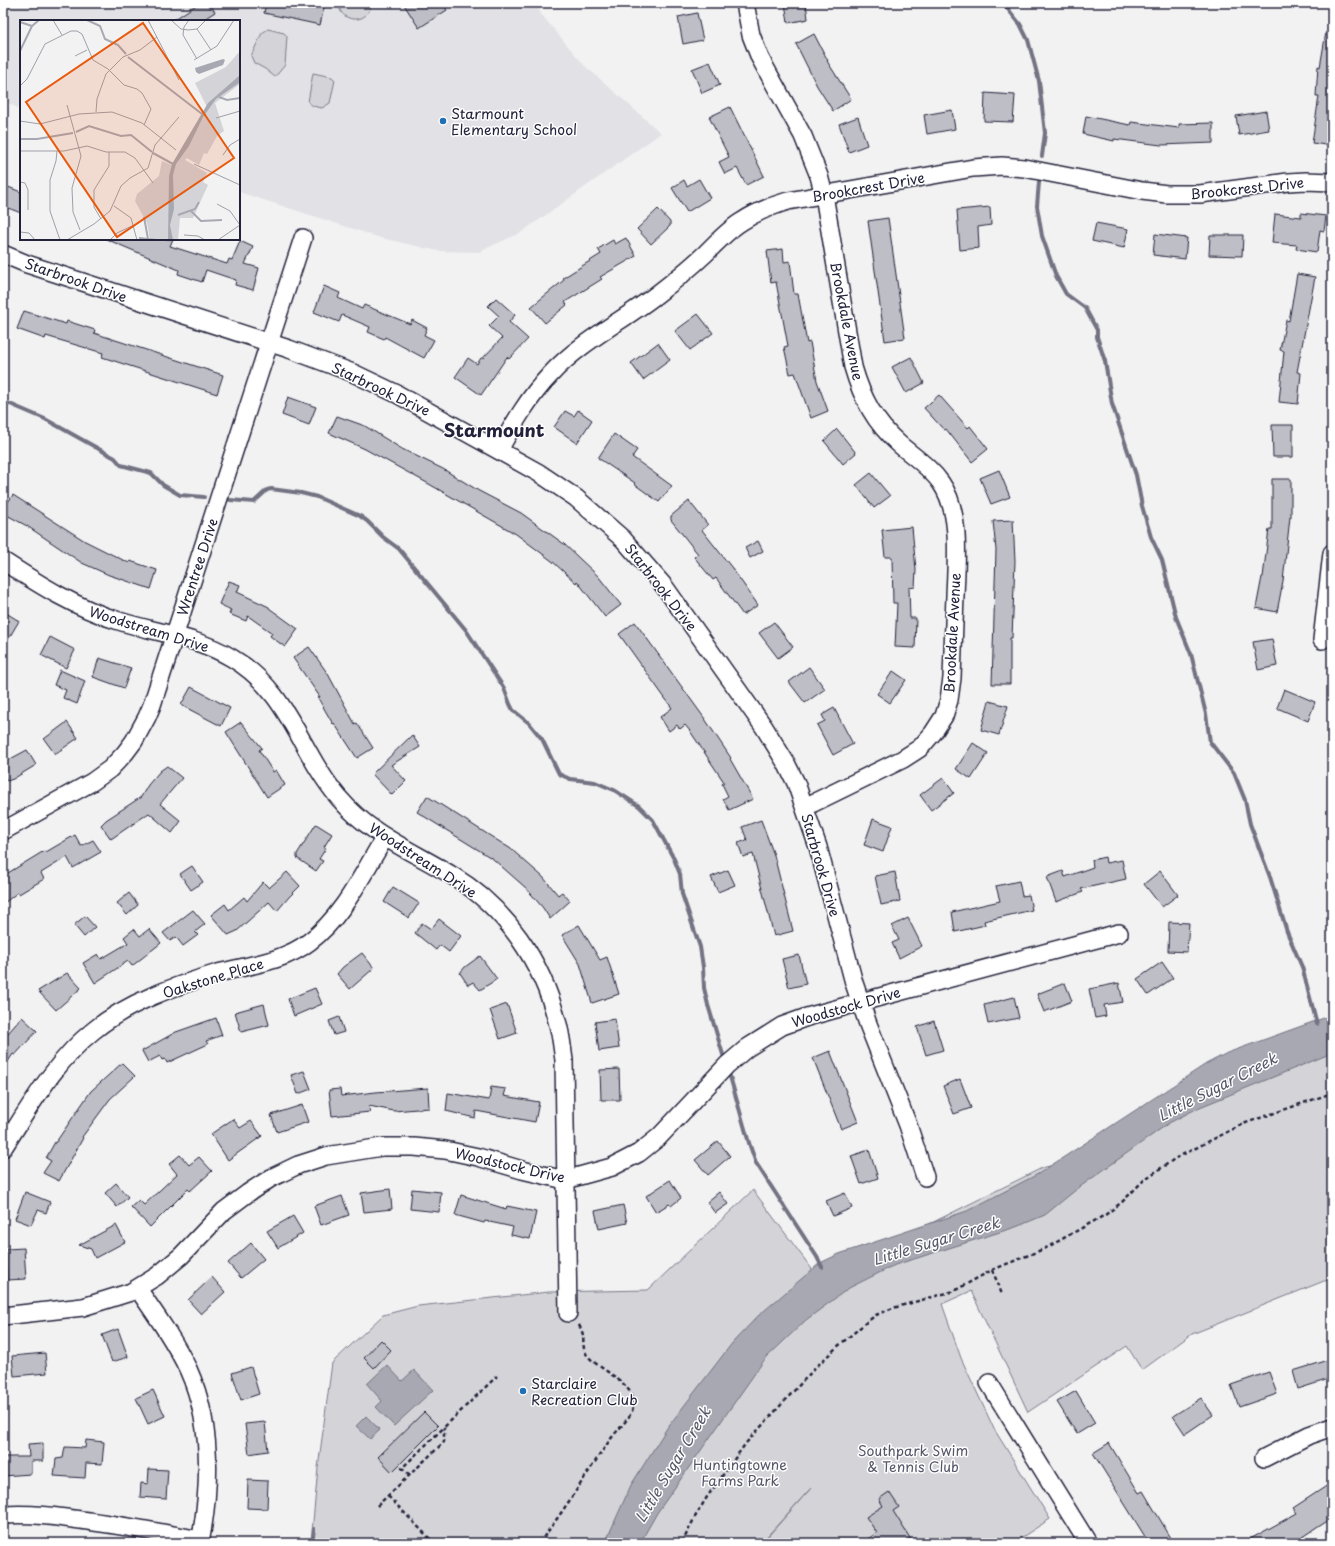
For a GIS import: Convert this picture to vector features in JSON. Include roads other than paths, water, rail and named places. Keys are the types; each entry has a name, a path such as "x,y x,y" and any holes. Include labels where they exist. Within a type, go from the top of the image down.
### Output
{"street":[{"name":"Brookdale Avenue","path":"745,3 748,23 758,52 803,136 819,176 824,195 853,367 859,388 869,408 882,428 930,470 942,484 950,501 954,519 956,543 953,662 949,700 944,716 934,733 920,748 903,759 805,807"},
{"name":"Brookcrest Drive","path":"499,450 518,416 536,390 550,374 573,353 656,295 693,265 732,229 761,210 775,205 973,168 1002,166 1024,168 1167,194 1200,194 1294,182 1332,182"},
{"name":"Wrentree Drive","path":"3,831 92,782 110,769 134,741 150,711 303,238"},
{"name":"Starbrook Drive","path":"3,254 65,277 269,343 353,373 397,394 539,473 593,511 623,539 651,570 764,727 786,763 805,807 818,847 860,1002 908,1125 925,1177"},
{"path":"1322,640 1332,553"},
{"name":"Woodstream Drive","path":"3,561 37,583 84,609 118,622 195,641 220,652 244,666 260,680 284,709 323,777 340,799 358,818 385,838 466,884 506,920 524,945 537,967 550,998 558,1023 564,1060 565,1180 572,1317"},
{"name":"Oakstone Place","path":"3,1148 53,1071 70,1051 93,1031 111,1018 142,1001 178,986 219,973 261,963 285,955 308,943 335,917 385,838"},
{"name":"Woodstock Drive","path":"3,1316 83,1307 106,1301 138,1289 157,1276 181,1256 224,1211 248,1193 271,1178 298,1165 326,1156 382,1147 414,1147 445,1150 478,1157 522,1170 565,1180 612,1167 639,1153 659,1137 727,1065 759,1040 782,1026 806,1017 860,1002 1119,933"},
{"path":"3,1515 22,1513 49,1515 111,1524 200,1542 209,1465 201,1408 188,1370 176,1346 138,1289"},
{"path":"990,1383 1088,1543"},
{"path":"1264,1458 1309,1435 1332,1427"}],"water":[{"name":"Little Sugar Creek","path":"1332,1015 1332,1053 1200,1107 1169,1123 1077,1189 1045,1215 1016,1227 895,1265 849,1288 806,1320 765,1359 657,1513 640,1543 605,1543 631,1485 667,1428 733,1342 758,1316 820,1263 839,1254 967,1211 1038,1174 1206,1064 1227,1053"},
{"path":"387,1365 402,1381 414,1370 433,1390 394,1426 376,1407 382,1401 367,1384"},
{"path":"366,1416 380,1430 370,1439 356,1426"}],"waterway":[{"path":"1003,3 1020,24 1028,40 1039,81 1045,133 1042,156"},
{"path":"1039,182 1037,206 1042,236 1056,276 1066,294 1085,308 1097,330 1097,337 1105,361 1112,404 1136,475 1142,506 1151,537 1162,560 1176,617 1191,654 1206,714 1210,742 1234,773 1245,800 1250,824 1270,877 1287,932 1302,967 1317,1024"},
{"path":"3,401 45,419 115,458 121,465 151,473 163,485 180,495 204,497"},
{"path":"230,500 254,502 267,490 271,489 301,493 317,497 360,516 367,521 383,537 399,549 466,630 504,688 513,710 529,723 542,739 559,774 570,779 595,782 614,790 639,806 653,820 674,859 680,874 682,894 700,947 704,988 708,1005 724,1058"},
{"path":"729,1073 756,1163 822,1267"},
{"path":"312,1543 314,1529"}],"place":[{"name":"Starmount Elementary School","path":"443,121"},
{"name":"Starclaire Recreation Club","path":"523,1391"}],"district":[{"name":"Starmount","path":"494,429"}],"park label":[{"name":"Southpark Swim & Tennis Club","path":"913,1458"},
{"name":"Huntingtowne Farms Park","path":"740,1472"}]}
